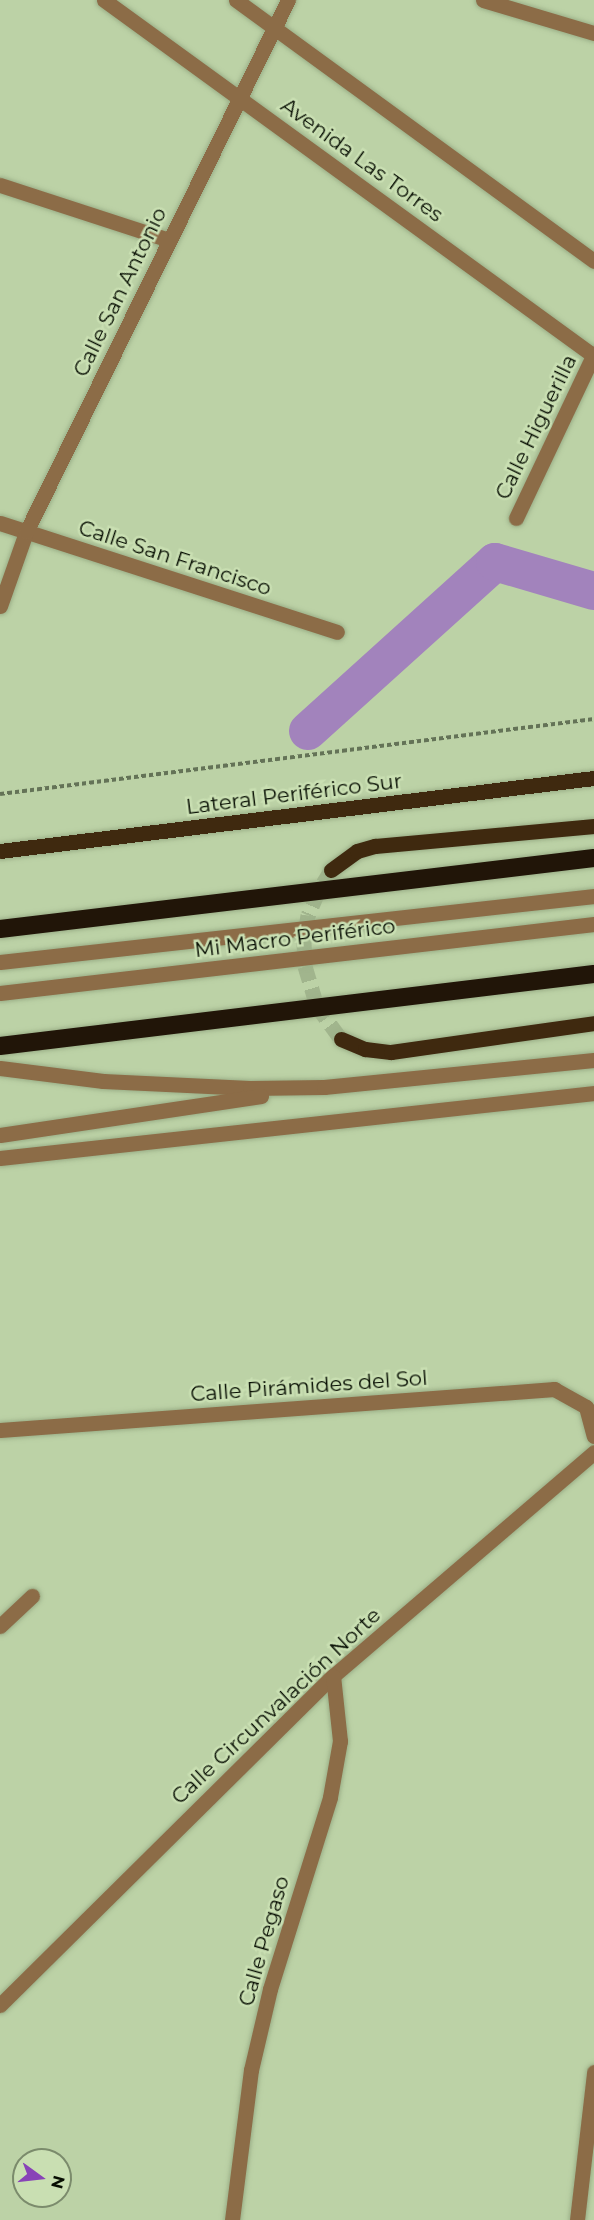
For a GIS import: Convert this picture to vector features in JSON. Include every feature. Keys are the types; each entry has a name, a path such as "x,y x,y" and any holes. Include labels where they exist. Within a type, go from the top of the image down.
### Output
{"highway":[{"path":"0,929 594,858"},
{"path":"0,1046 594,974"}],"main road":[{"name":"Lateral Periférico Sur","path":"0,852 594,778"},
{"path":"331,870 357,851 375,846 594,826"},
{"path":"341,1039 365,1049 391,1052 594,1023"}],"street":[{"name":"Avenida Las Torres","path":"104,0 594,355"},
{"path":"236,0 594,261"},
{"name":"Calle San Antonio","path":"0,606 26,532 288,0"},
{"path":"483,0 594,33"},
{"path":"0,185 168,240"},
{"name":"Calle Higuerilla","path":"516,518 594,355"},
{"name":"Calle San Francisco","path":"0,523 337,632"},
{"name":"Mi Macro Periférico","path":"0,962 594,896"},
{"name":"Mi Macro Periférico","path":"0,993 594,924"},
{"path":"0,1135 324,1087 594,1060"},
{"path":"0,1068 103,1081 176,1085 324,1087"},
{"path":"0,1158 594,1093"},
{"name":"Calle Pirámides del Sol","path":"0,1430 554,1389 586,1407 594,1436"},
{"name":"Calle Circunvalación Norte","path":"0,2005 333,1676 594,1452"},
{"path":"0,1626 33,1596"},
{"name":"Calle Pegaso","path":"232,2220 251,2070 270,1989 332,1786 340,1741 333,1676"},
{"path":"577,2220 594,2072"}],"path":[{"path":"0,794 594,718"}],"waterway":[{"path":"308,731 495,562 594,591"}],"tunnel":[{"path":"331,870 308,915 304,941 305,966 317,1006 341,1039"}]}
